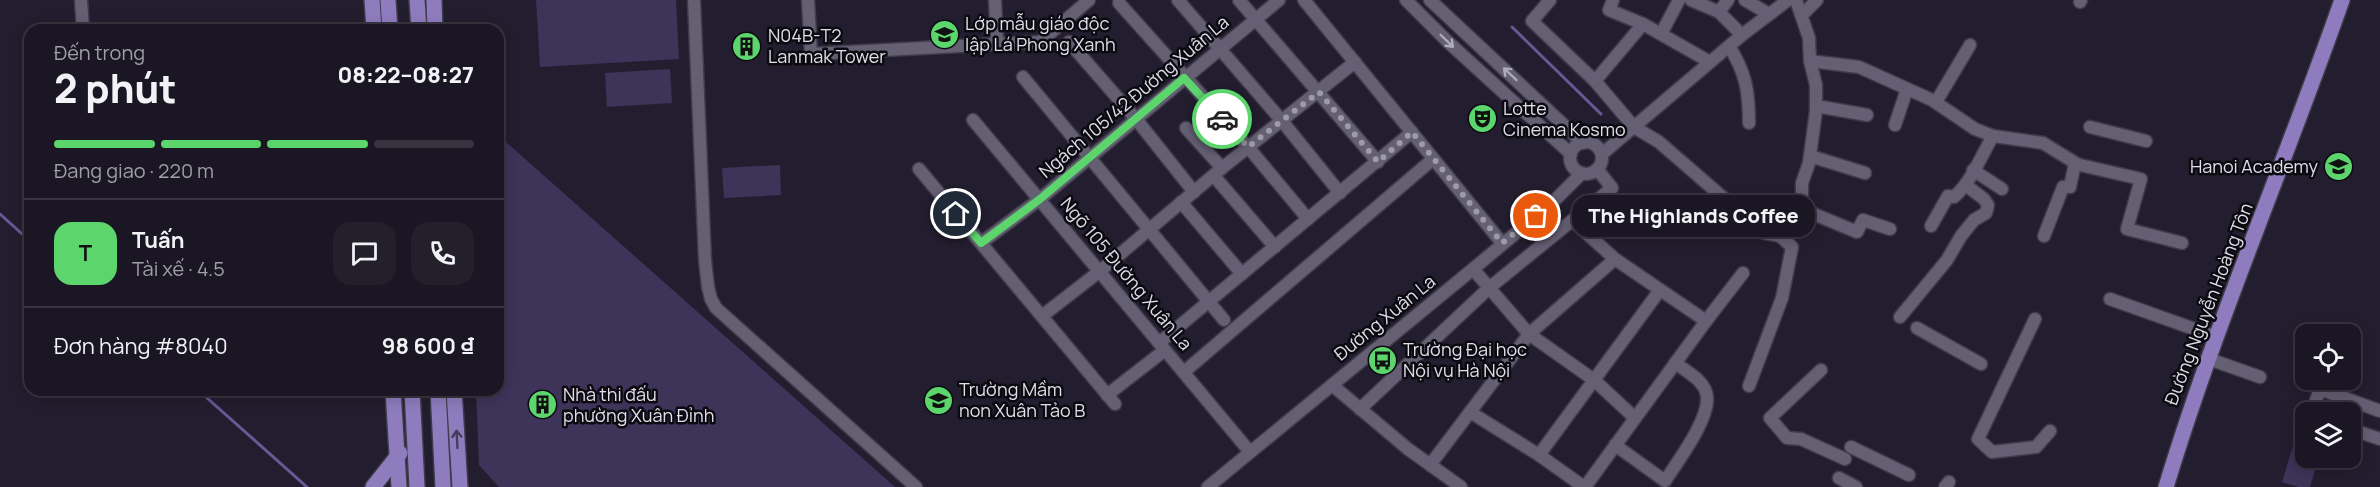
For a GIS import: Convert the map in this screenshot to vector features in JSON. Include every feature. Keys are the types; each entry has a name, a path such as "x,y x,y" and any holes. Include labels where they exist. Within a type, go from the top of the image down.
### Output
{"main road":[{"path":"372,0 374,24"},
{"path":"388,0 390,24"},
{"path":"417,0 419,24"},
{"path":"434,0 435,24"},
{"name":"Đường Nguyễn Hoàng Tôn","path":"2166,487 2187,415 2342,0"},
{"path":"393,396 399,487"},
{"path":"412,396 417,487"},
{"path":"438,396 442,487"},
{"path":"454,396 459,481"},
{"path":"374,487 415,437"},
{"path":"441,456 459,481 471,487"}],"street":[{"path":"81,0 83,24"},
{"path":"694,0 705,260 711,299 716,308 916,487"},
{"path":"808,0 811,54 1040,42 1089,0"},
{"path":"995,0 997,44"},
{"path":"1178,0 1282,121 1340,193"},
{"path":"1239,0 1378,162"},
{"name":"Ngách 105/42 Đường Xuân La","path":"981,243 1040,199 1279,0"},
{"path":"1304,0 1502,243"},
{"path":"1406,0 1448,42 1571,154"},
{"path":"1430,0 1583,143 1596,146 1602,154 1601,164 1590,174 1582,173 1572,165 1571,154 1577,146 1583,143"},
{"path":"1550,0 1532,21 1595,81 1634,127 1659,142 1764,233 1780,236 1786,234 1797,207 1810,156 1816,106 1816,85 1810,61 1809,38 1796,0"},
{"path":"1613,0 1609,10 1643,24 1710,62"},
{"path":"1661,34 1679,0"},
{"path":"1691,0 1719,12 1742,35"},
{"path":"1719,12 1728,0"},
{"path":"1745,0 1769,14"},
{"path":"1602,154 1742,35 1788,0"},
{"path":"1802,15 1816,0"},
{"path":"1119,3 1248,147 1308,219"},
{"path":"1595,81 1643,24"},
{"path":"1069,42 1136,119 1194,192"},
{"path":"1936,102 1970,45"},
{"path":"1729,46 1741,66 1749,93 1749,123"},
{"path":"1810,61 1859,67 1936,102 1975,129 1993,136 2043,143 2077,164 2141,179 2127,229 2182,243"},
{"path":"1042,316 1355,62"},
{"path":"1023,77 1224,320"},
{"path":"1895,125 1907,89"},
{"path":"1816,106 1867,115"},
{"name":"Ngõ 105 Đường Xuân La","path":"974,120 1250,452"},
{"path":"2090,127 2146,141"},
{"path":"1186,128 1275,247"},
{"path":"919,169 1111,399 1209,302 1412,132"},
{"path":"1931,226 1947,196 1954,197 1967,186 1973,170 1993,136"},
{"path":"1810,156 1865,173"},
{"path":"1184,372 1433,159"},
{"path":"2044,236 2063,187 2070,187 2077,164"},
{"path":"1360,409 1489,288 1612,188 1597,169"},
{"path":"1973,170 2002,189"},
{"name":"Đường Xuân La","path":"1208,487 1553,202 1582,173"},
{"path":"1900,317 1947,260 1961,236 1974,220 1986,213 1988,205 1984,199 1967,186"},
{"path":"1181,202 1242,274"},
{"path":"1797,207 1857,232 1863,220 1890,229"},
{"path":"1573,221 1615,259 1706,321"},
{"path":"1749,386 1782,298 1792,248 1780,236"},
{"path":"1430,465 1529,334 1615,259"},
{"path":"1473,269 1529,334 1594,380 1635,418"},
{"path":"1470,412 1585,487 1743,273"},
{"path":"1539,455 1660,290"},
{"path":"2110,299 2217,337"},
{"path":"2035,319 1978,439 1992,452 2012,452 2036,447 2050,431"},
{"path":"1917,328 1981,364"},
{"path":"2209,359 2260,377"},
{"path":"1615,445 1665,481 1703,418 1707,397 1702,385 1675,363"},
{"path":"1821,370 1770,418 1787,438 1801,439 1845,459"},
{"path":"1332,385 1408,449 1461,487"},
{"path":"2315,402 2319,389 2355,402"},
{"path":"2361,404 2380,411"},
{"path":"2361,433 2380,440"},
{"path":"1851,447 1909,475"},
{"path":"1839,478 1856,487"}],"shaded area":[{"path":"536,0 676,0 679,59 540,67"},
{"path":"670,69 672,103 607,107 605,73"},
{"path":"504,140 895,487 499,487 479,465 476,396 504,396"},
{"path":"780,165 781,195 724,198 722,168"},
{"path":"2295,440 2295,468 2316,468 2310,487 2298,487 2282,482"}],"waterway":[{"path":"1512,27 1601,114"},
{"path":"0,214 24,236"},
{"path":"205,396 307,487"}],"way so far":[{"path":"1222,119 1248,147 1319,92 1378,162 1412,132 1502,243 1536,216"}],"place":[{"name":"Lớp mẫu giáo độc lập Lá Phong Xanh","path":"944,34"},
{"name":"N04B-T2 Lanmak Tower","path":"747,46"},
{"name":"Lotte Cinema Kosmo","path":"1482,119"},
{"name":"Hanoi Academy","path":"2339,167"},
{"name":"The Highlands Coffee","path":"1536,216"},
{"name":"Trường Đại học Nội vụ Hà Nội","path":"1382,360"},
{"name":"Trường Mầm non Xuân Tảo B","path":"938,400"},
{"name":"Nhà thi đấu phường Xuân Đỉnh","path":"542,405"}],"route":[{"path":"956,214 981,243 1040,199 1184,78 1222,119"}]}
